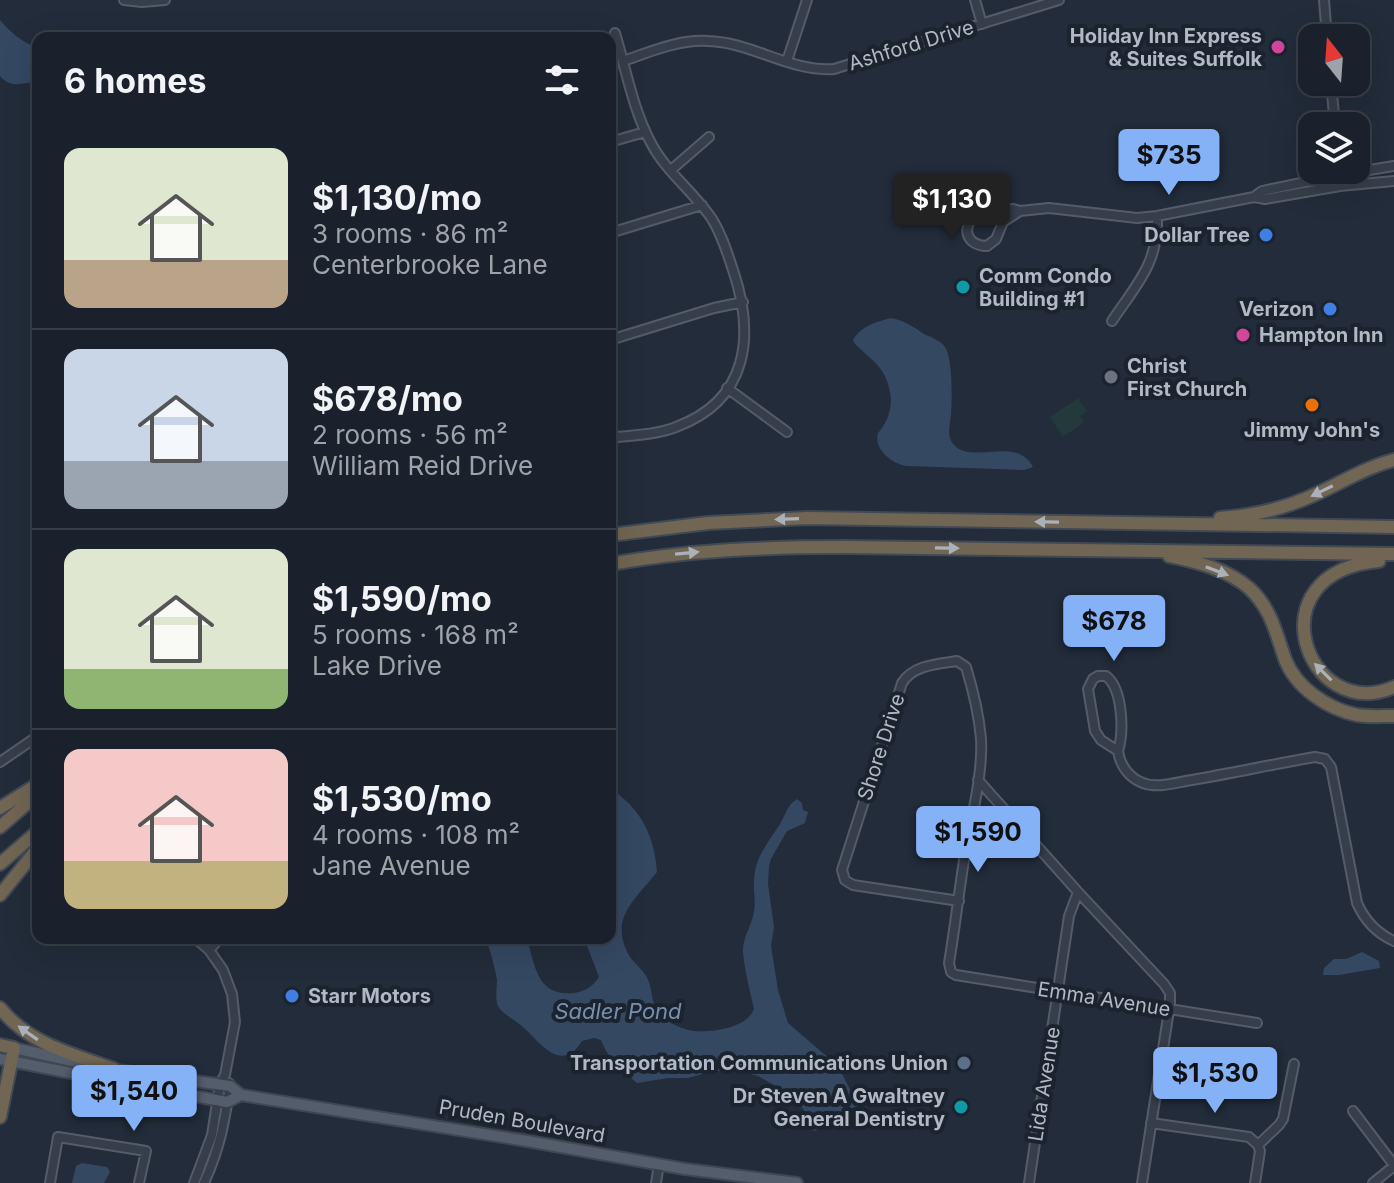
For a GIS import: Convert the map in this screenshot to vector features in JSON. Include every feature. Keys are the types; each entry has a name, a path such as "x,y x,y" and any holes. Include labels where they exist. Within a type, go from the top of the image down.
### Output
{"highway":[{"path":"1125,523 1221,518 1271,510 1306,499 1357,473 1394,460"},
{"path":"616,534 708,523 807,518 1394,527"},
{"path":"616,563 674,554 753,548 1394,554"},
{"path":"1142,550 1215,569 1237,579 1266,608 1273,619 1287,665 1311,694 1343,711 1394,716"},
{"path":"1394,561 1357,564 1326,579 1318,586 1308,604 1303,631 1313,662 1329,679 1358,692 1378,692 1394,687"},
{"path":"0,808 32,788"},
{"path":"0,827 32,799"},
{"path":"0,864 32,836"},
{"path":"0,895 32,855"},
{"path":"0,1008 13,1022 41,1042 114,1069"},
{"path":"0,1045 14,1048 6,1060 0,1117"}],"main road":[{"path":"14,1048 114,1069 225,1082 241,1095"},
{"path":"6,1060 223,1101 241,1095"},
{"name":"Pruden Boulevard","path":"241,1095 659,1164 797,1183"}],"street":[{"path":"124,0 165,0"},
{"path":"787,61 807,0"},
{"path":"975,0 982,24"},
{"name":"Ashford Drive","path":"623,61 674,45 709,41 814,68 834,69 1059,0"},
{"path":"1324,0 1326,24"},
{"path":"616,36 645,132 653,147 702,205 722,238 743,302 745,320 744,349 735,376 702,413 663,431 616,437"},
{"path":"616,140 645,132"},
{"path":"671,170 709,137"},
{"path":"1370,169 1394,166"},
{"path":"1020,211 1003,222 996,239 987,246 976,244 968,238 966,228 975,216 1013,209 1049,208 1137,218 1254,197 1265,199 1340,186 1394,181"},
{"path":"1254,197 1262,191 1298,182"},
{"path":"616,231 702,205"},
{"path":"1112,321 1150,264 1157,216"},
{"path":"616,338 743,302"},
{"path":"727,388 787,432"},
{"name":"Shore Drive","path":"959,901 860,887 847,882 842,870 902,683 914,670 957,661 966,667 981,736 977,780"},
{"path":"1118,751 1101,740 1095,731 1088,689 1098,676 1106,676 1114,685 1122,729 1118,751 1121,762 1129,774 1142,783 1151,785 1204,778 1315,757 1325,759 1331,767 1357,903 1371,926 1394,941"},
{"path":"0,762 32,740"},
{"path":"977,780 1170,993 1142,1183"},
{"path":"959,901 977,780"},
{"name":"Lida Avenue","path":"1029,1183 1069,916 1078,892"},
{"name":"Emma Avenue","path":"959,901 949,961 951,972 956,975 1257,1023"},
{"path":"202,944 223,970 234,1006 235,1022 225,1082 221,1138 204,1183"},
{"path":"209,950 214,944"},
{"path":"1258,1145 1283,1119 1294,1064"},
{"path":"194,1183 223,1101"},
{"path":"1353,1111 1394,1166 1373,1183"},
{"path":"1151,1123 1249,1137 1260,1151 1255,1183"},
{"path":"50,1183 58,1137 146,1151 139,1183"},
{"path":"656,1183 659,1164"}],"green space":[{"path":"1078,398 1087,411 1080,416 1084,422 1063,437 1050,417"},
{"path":"1078,608 1103,612 1104,638 1069,642 1066,622 1077,621"}],"water":[{"path":"0,20 17,37 32,45 32,82 13,84 0,76"},
{"path":"891,318 938,341 948,353 951,380 949,434 954,445 972,452 1016,453 1026,458 1033,467 1024,470 908,466 886,456 877,439 890,411 887,380 853,340 865,328"},
{"name":"Sadler Pond","path":"616,793 638,814 656,859 657,872 627,911 622,932 630,957 646,976 661,1015 677,1026 696,1031 725,1028 750,1016 754,1009 743,953 754,911 755,872 763,850 797,799 802,803 803,810 808,812 805,823 787,831 769,866 768,884 774,927 771,946 778,990 788,1023 838,1066 864,1117 813,1131 804,1110 792,1095 758,1076 739,1071 713,1071 688,1078 637,1083 612,1059 601,1040 582,1041 566,1055 551,1052 498,1006 497,980 487,944 529,944 540,978 552,990 562,993 588,988 599,977 586,944 616,944"},
{"path":"1362,952 1379,961 1380,968 1323,975 1324,968 1334,959 1346,959"},
{"path":"82,1163 107,1167 110,1172 104,1183 72,1183 76,1166"}],"place":[{"name":"Holiday Inn Express & Suites Suffolk","path":"1278,47"},
{"name":"Dollar Tree","path":"1266,235"},
{"name":"Comm Condo Building #1","path":"963,287"},
{"name":"Verizon","path":"1330,309"},
{"name":"Hampton Inn","path":"1243,335"},
{"name":"Christ First Church","path":"1111,377"},
{"name":"Jimmy John's","path":"1312,405"},
{"name":"Starr Motors","path":"292,996"},
{"name":"Transportation Communications Union","path":"964,1063"},
{"name":"Dr Steven A Gwaltney General Dentistry","path":"961,1107"}]}
